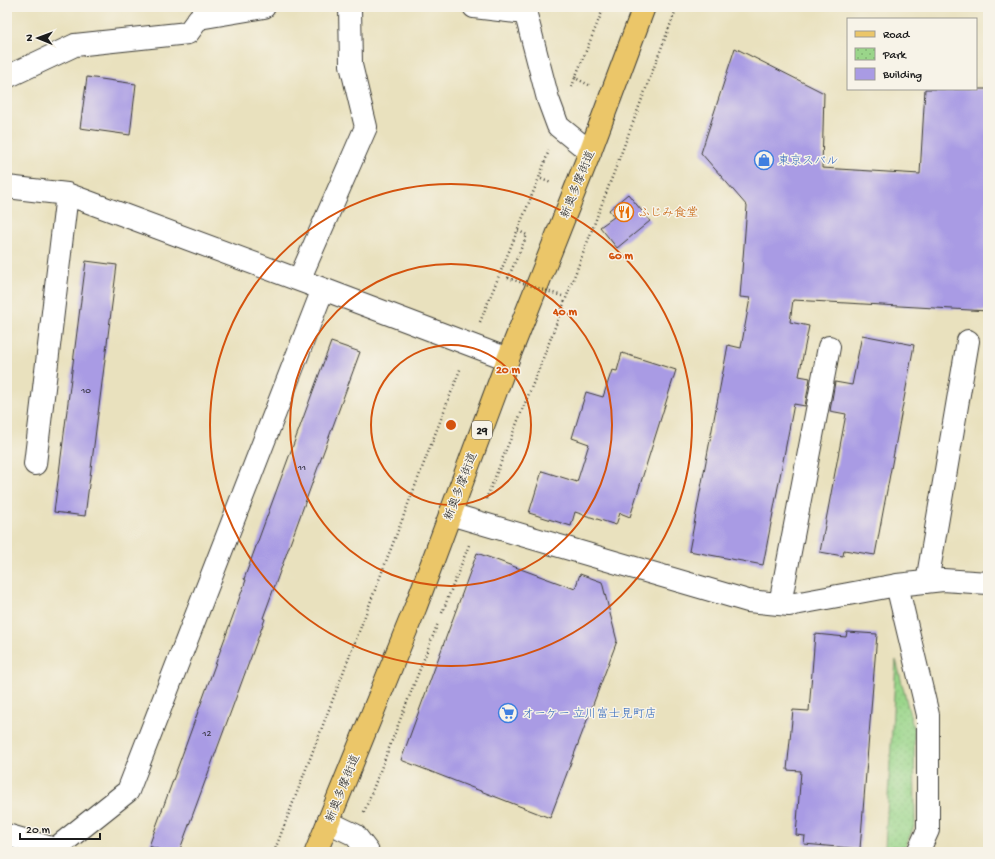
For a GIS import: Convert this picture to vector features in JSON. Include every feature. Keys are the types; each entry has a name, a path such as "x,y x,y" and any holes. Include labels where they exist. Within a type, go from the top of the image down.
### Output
{"main road":[{"name":"新奥多摩街道","path":"316,852 416,606 508,359 590,152 644,7"}],"street":[{"path":"7,77 75,45 188,33 196,12 264,7"},
{"path":"299,280 366,127 351,65 350,7"},
{"path":"474,7 524,10 548,99 558,126 590,152"},
{"path":"7,187 67,194 508,359"},
{"path":"35,464 67,194"},
{"path":"7,836 55,851 128,791 324,289"},
{"path":"927,582 968,340"},
{"path":"780,604 829,347"},
{"path":"450,514 748,601 789,605 897,585 942,580 988,583"},
{"path":"897,585 928,714 928,830 918,852"},
{"path":"328,822 355,835 368,852"}],"path":[{"path":"355,835 548,345 677,7"},
{"path":"274,852 470,344 539,178"},
{"path":"517,230 527,235 508,278 562,296"},
{"path":"543,344 548,345"}],"green space":[{"path":"896,660 914,731 915,824 905,847 885,847"}],"building":[{"name":"東京スバル","path":"735,48 824,93 822,168 920,174 925,90 988,89 988,311 793,300 790,322 809,326 799,376 810,378 805,406 794,404 763,565 689,551 728,345 741,348 750,298 740,297 747,206 701,153"},
{"path":"87,77 136,84 130,135 80,128"},
{"path":"628,194 650,221 617,248 600,227 614,217 609,210"},
{"path":"86,261 117,265 85,516 54,512"},
{"path":"862,335 914,345 875,555 844,550 843,556 820,552 846,414 830,411 835,382 852,385"},
{"path":"331,342 360,352 263,618 265,619 179,852 166,852 149,846 246,580 244,579"},
{"path":"622,353 676,370 630,517 620,513 616,525 575,512 571,526 529,513 542,471 577,482 589,444 572,438 586,392 603,397 612,370 617,371"},
{"path":"477,553 575,589 580,574 602,582 617,641 550,818 401,760"},
{"path":"847,632 877,634 860,849 804,844 805,836 796,835 801,771 787,770 793,710 809,711 815,634 846,637"}],"place":[{"name":"東京スバル","path":"764,160"},
{"name":"ふじみ食堂","path":"624,212"},
{"name":"オーケー 立川富士見町店","path":"508,713"}]}
